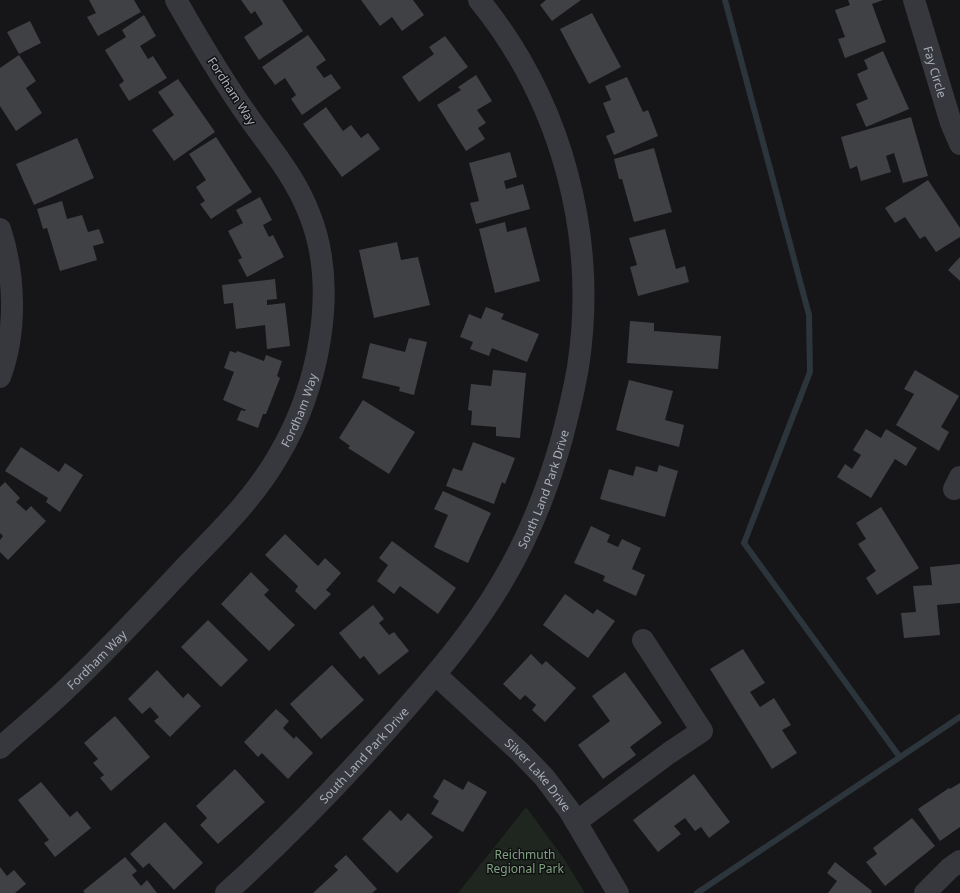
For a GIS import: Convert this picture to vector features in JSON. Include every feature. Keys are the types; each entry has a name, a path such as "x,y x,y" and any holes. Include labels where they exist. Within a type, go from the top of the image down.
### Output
{"street":[{"name":"Fordham Way","path":"0,748 62,692 147,608 244,504 266,476 278,457 299,415 313,371 322,325 324,284 318,241 309,213 289,174 242,108 204,49 176,0"},
{"name":"South Land Park Drive","path":"226,893 325,798 436,675 466,637 501,584 516,557 530,529 553,470 570,409 582,338 584,290 581,241 574,201 562,154 549,116 532,79 512,44 479,0"},
{"name":"Fay Circle","path":"914,0 951,123 960,144"},
{"path":"0,229 4,240 10,275 12,305 9,339 0,377"},
{"path":"576,822 669,753 702,731 643,640"},
{"name":"Silver Lake Drive","path":"436,675 520,752 544,777 569,810 618,893"},
{"path":"925,893 950,868 960,861"}],"green space":[{"name":"Reichmuth Regional Park","path":"526,807 564,859 585,893 458,893"}],"building":[{"path":"89,0 134,0 141,12 98,36 87,17 96,13"},
{"path":"241,0 282,0 303,31 259,60 244,37 263,24 255,11 251,14"},
{"path":"361,0 413,0 424,15 402,31 392,17 380,26"},
{"path":"546,0 581,0 552,21 540,5"},
{"path":"848,0 883,0 872,4 886,42 845,58 838,39 845,37 835,10 850,5"},
{"path":"592,13 621,67 589,84 560,29"},
{"path":"144,15 156,36 140,46 148,59 153,56 167,78 129,101 119,85 124,81 105,50 126,37 122,30"},
{"path":"30,21 41,43 19,54 7,32"},
{"path":"308,35 326,60 316,67 324,78 331,74 341,88 302,115 291,99 296,95 285,78 275,85 262,67"},
{"path":"445,36 468,67 419,102 402,77 434,54 429,47"},
{"path":"883,51 909,109 866,127 856,104 868,99 857,74 868,69 864,60"},
{"path":"19,55 36,81 26,88 42,113 16,131 0,106 0,68"},
{"path":"476,75 492,101 477,110 486,123 478,128 485,139 466,151 437,105 461,90 458,87"},
{"path":"627,77 643,112 648,110 658,136 614,155 606,136 615,132 603,103 611,100 605,86"},
{"path":"178,79 215,132 174,161 152,130 174,115 158,92"},
{"path":"326,107 343,131 351,125 361,138 368,133 380,149 342,177 303,124"},
{"path":"911,117 928,176 903,183 894,153 886,156 891,172 861,181 857,166 850,169 841,137"},
{"path":"216,137 252,192 211,219 200,204 205,201 196,187 206,180 189,154"},
{"path":"77,138 94,178 34,205 16,164"},
{"path":"654,148 672,212 634,222 622,179 619,179 614,159"},
{"path":"510,152 517,177 504,181 506,189 523,184 530,209 476,224 470,203 479,201 469,163"},
{"path":"928,180 960,228 960,237 936,252 925,236 920,239 905,217 895,223 885,208"},
{"path":"260,197 272,220 263,225 269,237 273,235 284,257 247,277 238,260 242,258 228,231 243,223 236,210"},
{"path":"62,201 67,219 82,215 88,232 99,229 104,243 93,246 97,260 60,271 47,228 43,229 37,209"},
{"path":"505,222 507,232 526,227 540,281 495,293 479,229"},
{"path":"665,229 676,269 685,266 689,282 638,296 630,267 637,265 629,238"},
{"path":"397,242 401,260 418,257 430,305 374,318 359,250"},
{"path":"960,257 960,281 948,270"},
{"path":"275,279 277,299 267,300 267,305 285,303 290,346 267,349 265,325 236,329 233,303 224,304 222,285"},
{"path":"486,307 504,314 501,319 539,334 527,362 492,348 489,356 470,349 473,342 460,337 469,314 481,319"},
{"path":"630,321 654,323 654,331 721,336 718,369 627,363"},
{"path":"409,338 427,342 414,395 399,391 400,387 362,378 370,343 405,352"},
{"path":"230,351 236,353 237,351 264,361 266,355 282,361 277,376 280,378 266,414 263,414 258,428 237,420 241,410 246,410 223,400 234,372 224,368"},
{"path":"493,370 526,373 520,438 496,436 496,427 471,425 472,411 468,410 471,384 491,386"},
{"path":"915,370 959,396 941,427 949,432 939,451 896,425 914,394 904,389"},
{"path":"629,380 673,391 665,420 684,425 679,447 616,430"},
{"path":"363,400 415,432 389,474 348,448 350,446 339,438"},
{"path":"866,429 881,438 886,429 917,448 906,466 895,459 871,498 837,477 845,464 852,469 861,455 853,450"},
{"path":"473,442 515,458 505,484 502,482 494,504 446,486 453,468 462,471"},
{"path":"21,447 59,472 65,463 83,475 60,512 46,502 48,498 5,471"},
{"path":"659,465 678,471 665,517 600,499 609,469 633,476 636,466 657,472"},
{"path":"5,482 20,498 16,502 26,511 31,506 46,521 8,560 0,552 0,540 3,536 0,533 0,487"},
{"path":"443,491 491,513 468,563 434,547 448,515 434,509"},
{"path":"881,507 919,568 877,595 866,578 876,571 858,544 866,539 856,523"},
{"path":"591,526 610,535 607,542 618,547 622,539 641,548 632,569 645,575 636,596 603,581 605,576 574,563"},
{"path":"285,534 318,566 325,558 341,573 326,590 331,594 315,610 295,591 298,586 265,555"},
{"path":"392,541 456,588 438,614 400,586 394,594 377,581 388,565 379,558"},
{"path":"960,564 960,603 937,605 940,635 904,638 901,613 916,612 913,586 932,585 930,567"},
{"path":"251,572 269,590 264,595 295,625 269,651 221,604"},
{"path":"565,594 593,614 597,609 615,621 588,658 543,625"},
{"path":"373,605 384,619 379,623 389,635 394,632 409,651 379,675 364,656 360,659 339,633"},
{"path":"208,620 248,660 221,687 181,647"},
{"path":"743,649 765,683 750,692 760,707 774,698 791,725 782,730 797,753 772,769 710,669"},
{"path":"531,654 542,665 546,661 576,688 545,722 532,710 536,705 525,695 520,700 503,684"},
{"path":"332,665 364,700 321,739 290,704"},
{"path":"157,670 183,698 188,693 201,706 170,737 154,721 159,717 150,707 142,714 128,699"},
{"path":"625,672 662,723 630,747 636,755 603,779 578,745 610,721 592,696"},
{"path":"276,709 289,721 283,728 294,739 296,736 313,753 288,779 262,753 258,757 244,742"},
{"path":"115,716 150,757 111,791 100,778 104,775 93,763 98,759 84,743"},
{"path":"235,769 265,802 218,844 200,825 207,818 196,806"},
{"path":"694,774 730,822 709,838 701,827 695,831 685,818 674,826 681,834 658,852 633,820"},
{"path":"444,779 463,790 468,781 487,792 463,832 431,814 439,801 433,797"},
{"path":"41,782 70,817 77,811 91,828 55,857 44,843 49,840 18,800"},
{"path":"960,783 960,827 940,841 918,809 949,788 950,789"},
{"path":"390,810 401,821 408,813 433,837 397,873 362,839"},
{"path":"912,818 935,846 885,886 866,862 877,854 873,848"},
{"path":"165,822 203,863 174,890 149,863 143,868 130,854"},
{"path":"346,855 377,889 372,893 313,893 338,870 334,866"},
{"path":"125,857 137,871 132,875 141,886 147,880 157,893 85,893 83,891"},
{"path":"835,862 872,891 871,893 828,893 837,881 827,873"},
{"path":"0,867 7,876 14,870 26,884 15,893 0,893"}],"waterway":[{"path":"725,0 809,315 810,372 744,543 899,756"},
{"path":"697,893 960,717"}]}
